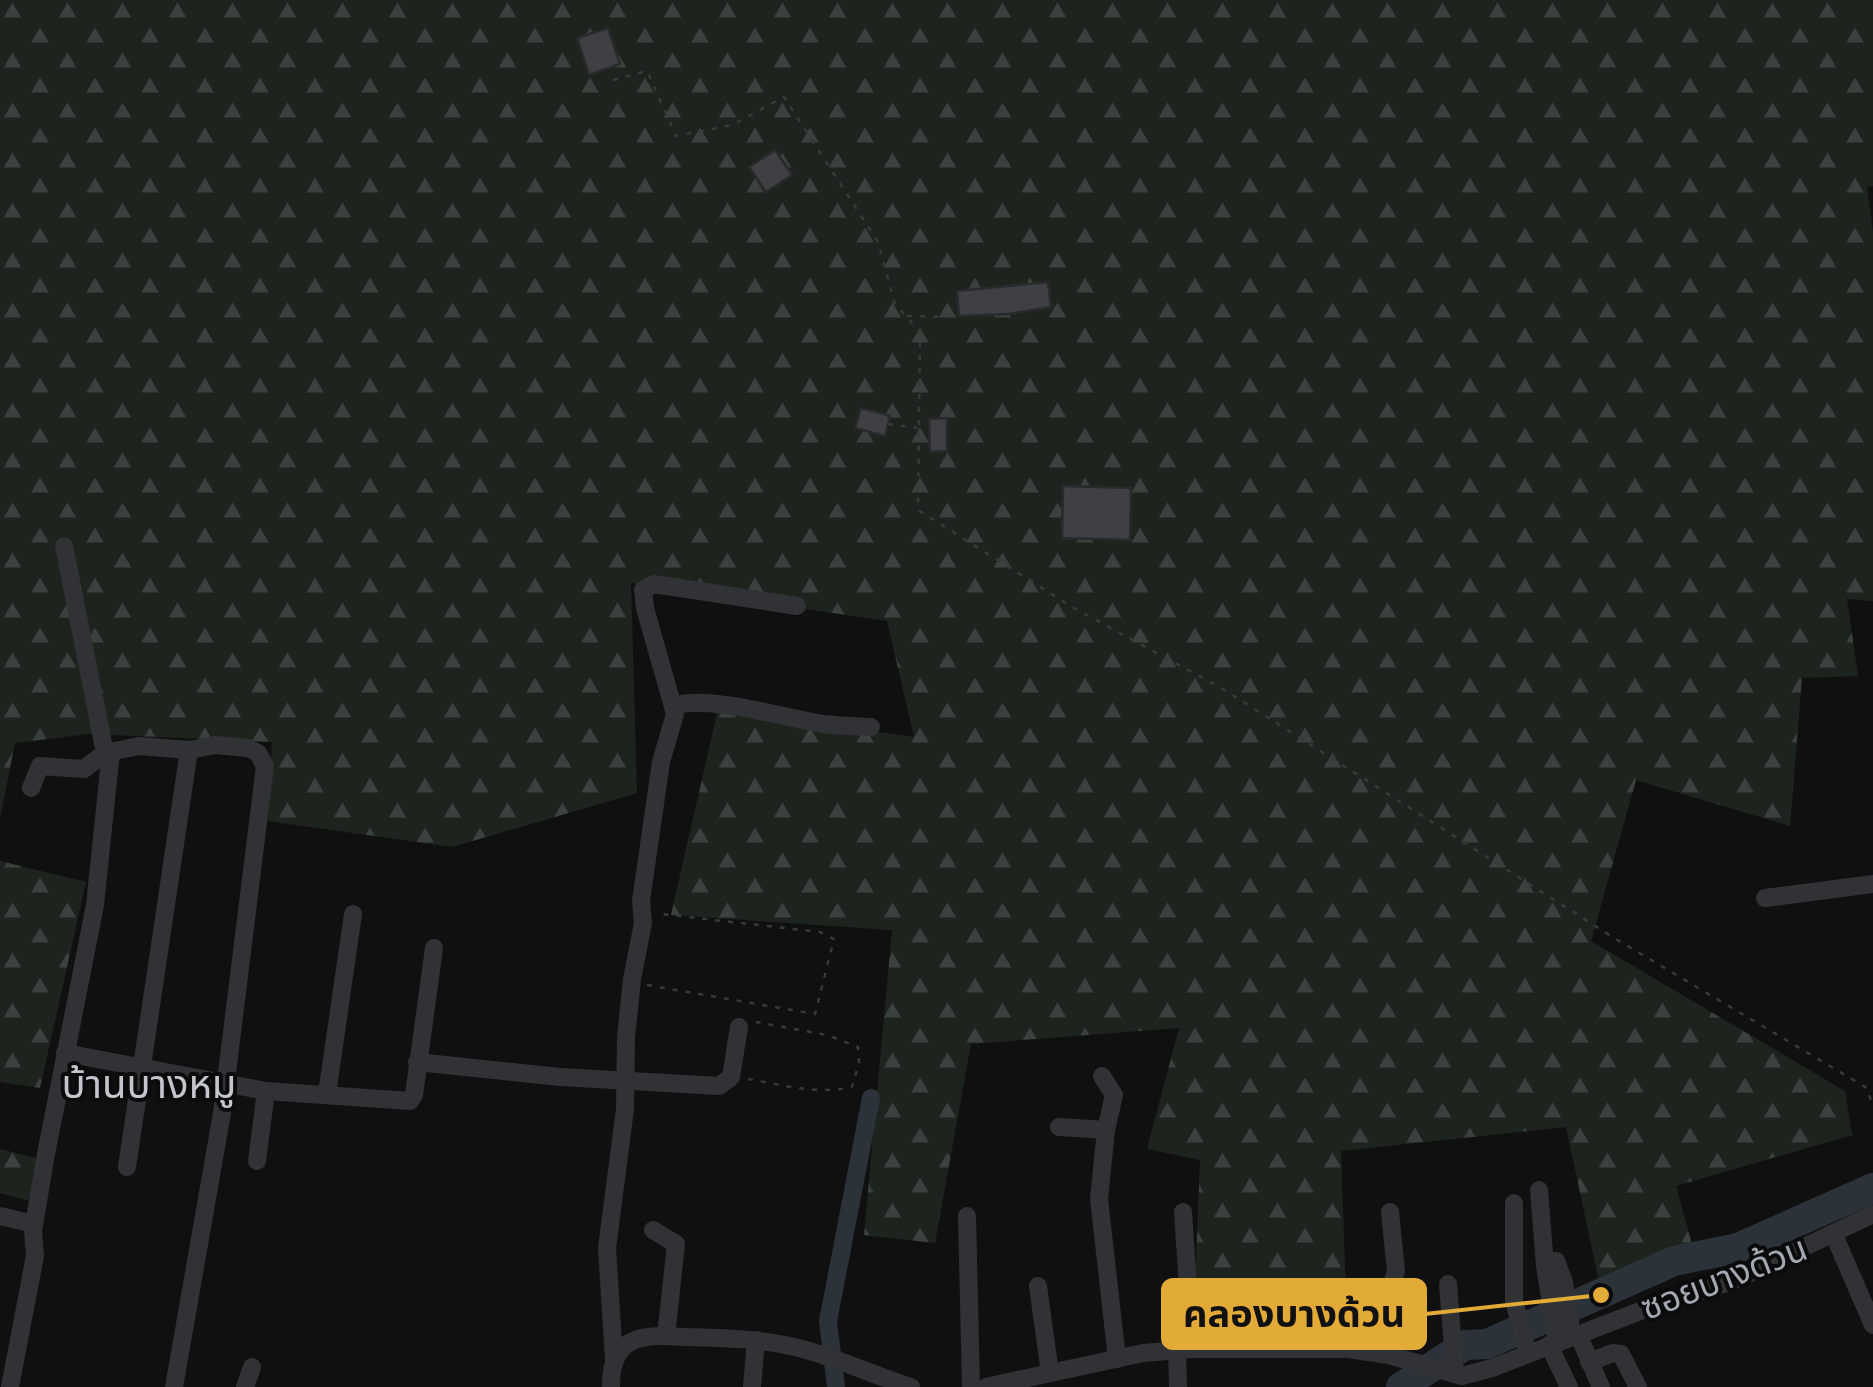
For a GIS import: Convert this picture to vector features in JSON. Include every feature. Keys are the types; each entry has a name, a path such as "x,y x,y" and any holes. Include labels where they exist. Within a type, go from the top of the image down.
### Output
{"street":[{"path":"10,1387 33,1270 34,1224 96,906 108,752 64,546"},
{"path":"611,1387 614,1360 607,1248 625,1109 632,978 643,922 641,901 661,762 675,722 643,590 654,584 797,606"},
{"path":"673,706 689,702 829,725 872,727"},
{"path":"31,788 40,766 84,769 108,752 139,746 189,750 215,746 248,748 258,753 265,766 229,1085 174,1387"},
{"path":"127,1167 189,750"},
{"path":"1766,898 1873,884"},
{"path":"327,1094 353,914"},
{"path":"65,1052 260,1090 410,1101 414,1095 434,948"},
{"path":"417,1062 560,1077 719,1086 732,1076 738,1028"},
{"path":"1102,1076 1114,1095 1099,1200 1117,1360"},
{"path":"257,1161 260,1090"},
{"path":"1059,1127 1106,1130"},
{"path":"1540,1190 1550,1308 1589,1362 1601,1387"},
{"path":"1514,1203 1514,1302 1523,1338"},
{"path":"1178,1387 1185,1349 1183,1212"},
{"path":"1390,1212 1396,1271 1384,1308 1396,1357"},
{"name":"ซอยบางด้วน","path":"1453,1368 1523,1338 1736,1280 1873,1214"},
{"path":"0,1216 34,1224"},
{"path":"966,1216 971,1387"},
{"path":"653,1230 676,1244 666,1336"},
{"path":"1834,1235 1873,1324"},
{"path":"1556,1261 1569,1387"},
{"path":"986,1387 1185,1349 1348,1349 1453,1368 1448,1284"},
{"path":"1038,1286 1050,1373"},
{"path":"614,1360 630,1342 666,1336 756,1340 814,1352 911,1387"},
{"path":"752,1387 756,1340"},
{"path":"1589,1362 1620,1354 1638,1387"},
{"path":"244,1387 252,1367"}],"path":[{"path":"613,80 648,71 676,136 732,125 784,97 878,242 895,304 920,332 918,510 1072,607 1223,689 1614,938 1867,1088 1873,1107"},
{"path":"906,316 947,316"},
{"path":"888,424 919,428"},
{"path":"632,978 654,988 814,1014 834,939 820,932 661,914 658,932"},
{"path":"732,1076 808,1090 836,1090 852,1086 860,1062 858,1047 827,1035 740,1020 738,1028"}],"green space":[{"path":"0,0 1873,0 1873,186 1867,187 1873,232 1873,601 1847,599 1858,676 1802,678 1790,826 1636,780 1591,941 1845,1091 1852,1135 1676,1186 1693,1248 1601,1291 1566,1127 1341,1151 1346,1295 1195,1287 1200,1160 1147,1149 1179,1028 971,1044 935,1243 864,1235 892,930 671,915 718,709 914,737 887,621 631,583 637,793 452,847 268,821 272,742 88,734 15,743 0,818"},
{"path":"0,861 86,882 40,1088 0,1082"},
{"path":"0,1149 37,1158 29,1201 0,1193"}],"building":[{"path":"608,28 620,64 589,75 577,38"},
{"path":"775,150 792,175 766,192 749,167"},
{"path":"1048,282 1051,307 959,316 957,291"},
{"path":"861,408 890,416 885,436 855,428"},
{"path":"947,418 947,451 930,452 929,419"},
{"path":"1063,486 1131,488 1130,540 1062,538"}],"waterway":[{"path":"836,1387 828,1321 871,1098"},
{"path":"1401,1387 1465,1345 1487,1344 1674,1261 1738,1248 1873,1188"}],"place":[{"name":"คลองบางด้วน","path":"1601,1295"}],"district":[{"name":"บ้านบางหมู","path":"149,1084"}]}
